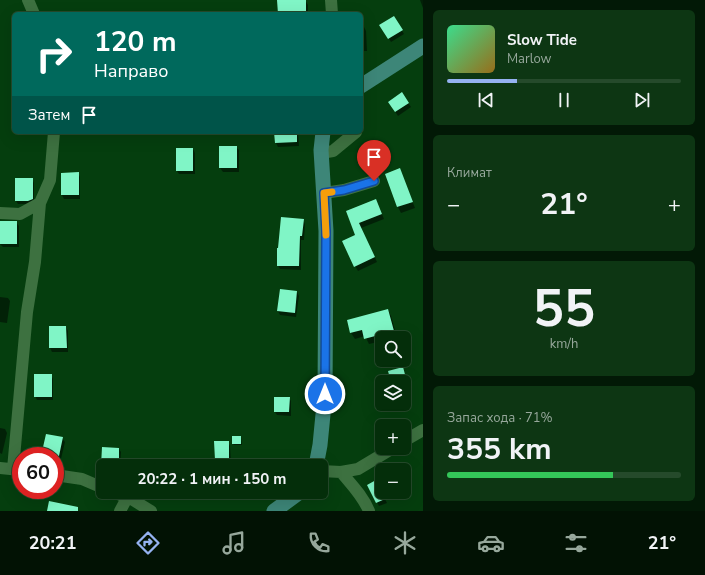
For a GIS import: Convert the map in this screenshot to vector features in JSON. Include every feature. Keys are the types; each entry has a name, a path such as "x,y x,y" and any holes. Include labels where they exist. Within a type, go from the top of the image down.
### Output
{"main road":[{"path":"363,85 423,46"},
{"path":"317,459 325,394 326,231 321,153 323,134"},
{"path":"274,511 290,499"}],"street":[{"path":"28,0 33,12"},
{"path":"331,0 332,12"},
{"path":"18,447 27,312 35,262 40,203 50,180 54,134"},
{"path":"321,153 333,151 354,134"},
{"path":"324,193 344,190 374,181"},
{"path":"0,213 20,214 40,203"},
{"path":"411,437 423,430"},
{"path":"328,471 341,472 358,469 381,455"},
{"path":"0,468 12,469"},
{"path":"341,472 362,498 369,511"},
{"path":"64,476 82,479 96,485"},
{"path":"120,511 126,499"},
{"path":"129,499 151,511"}],"building":[{"path":"277,0 306,0 306,12 278,12"},
{"path":"394,16 403,30 388,39 379,25"},
{"path":"402,92 409,103 395,112 388,102"},
{"path":"274,134 297,134 297,142 275,143"},
{"path":"219,146 237,146 237,168 219,168"},
{"path":"176,148 193,148 193,171 176,171"},
{"path":"400,168 413,202 397,207 385,174"},
{"path":"79,172 79,195 61,195 61,173"},
{"path":"15,178 33,178 33,199 28,201 15,201"},
{"path":"376,199 382,214 359,223 375,257 354,267 342,241 355,235 346,211"},
{"path":"281,217 304,219 302,236 300,236 299,266 277,266 277,248"},
{"path":"0,221 17,221 17,244 0,244"},
{"path":"280,289 297,291 295,313 277,311"},
{"path":"388,309 394,331 375,331 375,336 364,339 362,330 350,333 347,320"},
{"path":"49,326 66,326 67,348 49,348"},
{"path":"403,367 405,375 389,375 388,371"},
{"path":"34,374 52,374 52,397 34,397"},
{"path":"274,397 290,397 289,412 274,412"},
{"path":"46,434 63,437 61,447 43,447"},
{"path":"232,436 241,436 241,444 232,444"},
{"path":"214,441 229,441 229,459 215,459"},
{"path":"102,447 119,448 119,459 101,459"},
{"path":"375,481 375,499 385,499 376,503 367,485"},
{"path":"49,501 78,507 78,511 47,511"}],"slow traffic":[{"path":"326,235 324,193 332,192"}],"route":[{"path":"325,394 326,231 324,193 344,190 374,181"}]}
